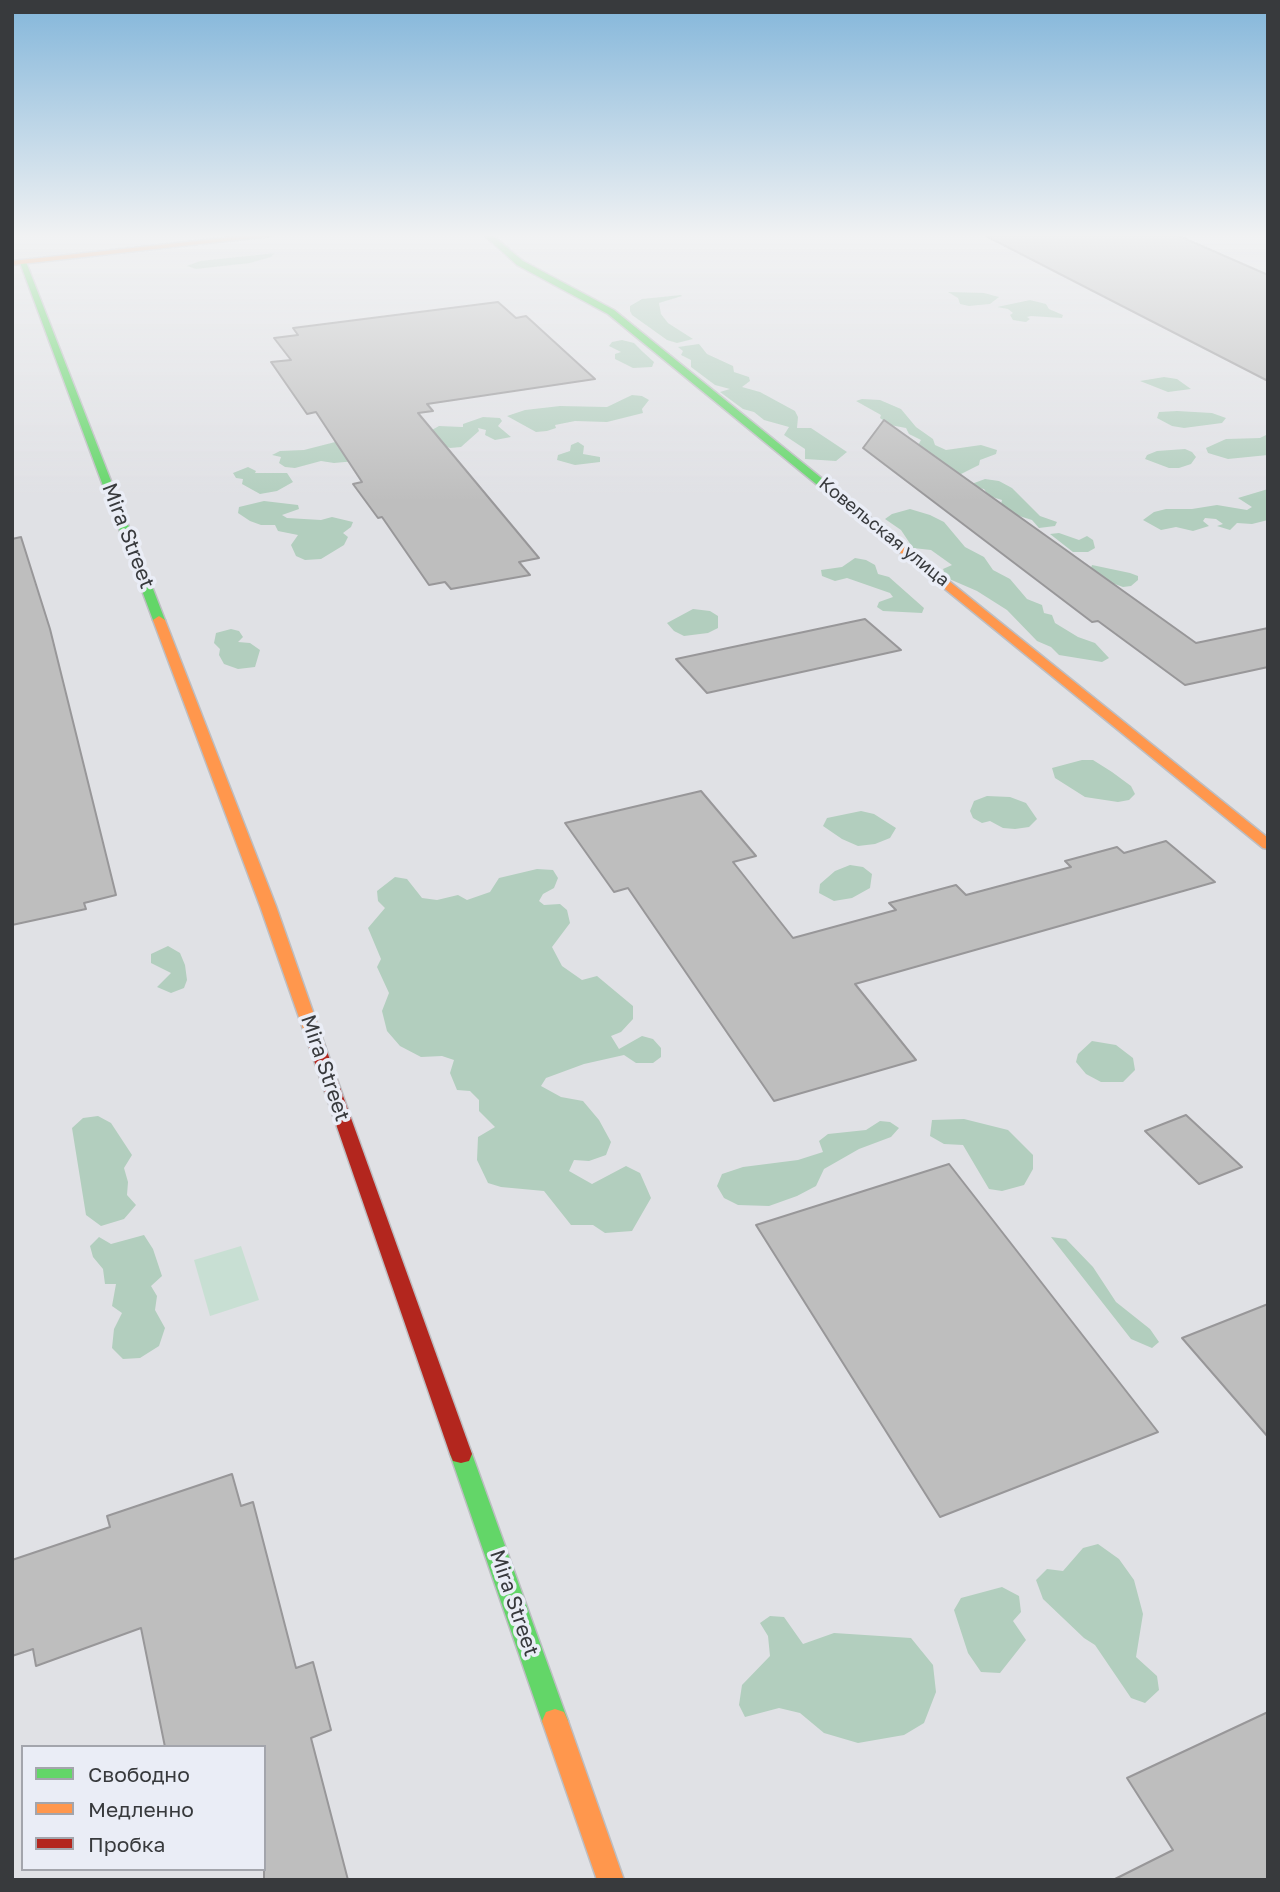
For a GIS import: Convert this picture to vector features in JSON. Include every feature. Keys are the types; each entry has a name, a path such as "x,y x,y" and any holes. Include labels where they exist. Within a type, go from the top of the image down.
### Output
{"main road":[{"name":"Mira Street","path":"41,324 272,919 611,1880"},
{"name":"Ковельская улица","path":"626,324 1268,845"}],"green space":[{"path":"645,324 670,324 693,339 677,343 667,340"},
{"path":"622,340 634,343 654,362 652,367 633,368 615,359 615,354 621,352 609,346 612,342"},
{"path":"699,344 707,354 733,366 734,372 749,377 750,381 742,387 760,392 795,411 798,417 797,428 811,428 847,452 836,461 805,459 805,449 784,435 789,427 764,420 754,412 743,409 720,392 730,389 715,385 691,367 691,360 681,355 683,351 678,347"},
{"path":"1164,377 1177,379 1191,389 1168,392 1140,381"},
{"path":"632,395 649,400 642,409 643,413 607,422 575,421 536,432 507,416 525,410 560,406 607,407"},
{"path":"880,400 901,409 916,427 933,439 935,445 946,450 981,445 997,450 996,454 980,460 979,465 955,477 938,459 918,445 921,440 909,434 906,428 890,425 880,418 881,415 856,401"},
{"path":"1159,412 1212,413 1226,418 1222,423 1184,428 1172,426 1157,418"},
{"path":"483,417 500,418 502,421 498,426 511,437 495,440 485,435 486,430 478,428 479,431 461,447 450,448 442,445 430,431 439,426 463,427 463,424"},
{"path":"1268,434 1268,455 1228,459 1208,453 1206,448 1226,439 1260,438"},
{"path":"339,441 356,461 321,461 295,468 285,467 279,463 281,457 272,455 280,451 304,450"},
{"path":"578,442 584,446 583,454 600,457 600,462 575,465 557,460 558,455 570,451 571,445"},
{"path":"1185,449 1196,457 1191,464 1179,468 1169,468 1145,459 1147,455 1157,451"},
{"path":"248,467 256,471 255,473 287,473 293,482 277,491 260,494 242,484 243,479 236,478 233,473"},
{"path":"985,479 999,481 1012,488 1040,516 1057,522 1055,526 1039,528 1032,520 1016,515 1001,504 1002,500 989,496 984,489 966,486"},
{"path":"1268,489 1268,520 1252,524 1237,523 1230,530 1217,526 1223,524 1216,519 1205,518 1203,521 1209,526 1193,531 1176,527 1161,530 1143,520 1154,512 1166,509 1217,505 1247,510 1252,507 1238,498"},
{"path":"264,501 298,505 299,509 282,515 287,518 321,520 332,517 353,522 343,533 348,537 344,545 321,559 305,560 296,556 291,545 298,535 278,531 275,525 261,525 250,521 238,513 239,507"},
{"path":"910,509 944,522 965,547 984,557 993,570 1010,579 1027,599 1042,605 1044,613 1052,615 1055,623 1078,637 1095,643 1109,658 1102,662 1059,655 1051,647 1037,641 1007,610 977,591 947,578 943,569 952,565 931,550 913,548 901,530 885,519"},
{"path":"1059,533 1079,540 1087,536 1093,540 1095,548 1088,552 1073,552 1050,534"},
{"path":"855,558 875,565 878,574 889,577 924,608 922,613 883,611 877,607 879,602 893,597 890,593 847,578 835,581 822,576 821,570 842,567"},
{"path":"1092,565 1130,573 1138,576 1138,580 1131,586 1123,587 1109,582 1091,568"},
{"path":"693,609 710,611 718,616 718,628 708,633 684,636 674,631 667,623"},
{"path":"231,629 239,631 243,637 238,642 250,643 260,650 255,667 238,669 224,664 219,655 220,649 214,643 216,633"},
{"path":"1082,760 1093,760 1112,772 1131,786 1135,794 1129,800 1118,802 1085,797 1055,778 1052,768"},
{"path":"987,796 1010,797 1026,803 1037,819 1029,827 1015,829 1003,828 990,821 982,823 973,818 970,811 974,801"},
{"path":"861,811 874,814 896,828 890,838 875,844 858,846 823,826 827,818"},
{"path":"850,865 863,867 872,874 870,888 852,898 834,901 819,893 820,884 835,871"},
{"path":"537,869 553,870 558,878 554,888 543,894 539,901 544,905 560,904 567,910 570,923 552,947 562,966 582,980 597,976 633,1006 633,1019 621,1032 611,1036 619,1049 642,1036 653,1039 661,1048 661,1057 653,1063 636,1063 624,1055 584,1064 546,1078 541,1086 561,1097 583,1101 599,1120 611,1142 606,1155 589,1161 574,1160 569,1171 592,1184 626,1166 640,1173 651,1198 632,1231 605,1233 593,1225 571,1225 544,1191 501,1187 488,1183 477,1160 478,1137 495,1127 479,1111 479,1100 470,1091 457,1090 450,1073 454,1060 442,1056 421,1057 400,1046 387,1031 382,1011 389,993 377,967 381,959 368,928 385,908 378,901 377,891 395,877 407,879 422,898 437,900 458,895 467,900 490,892 499,878"},
{"path":"168,946 180,953 187,980 184,988 171,993 157,987 171,973 151,963 151,954"},
{"path":"1092,1041 1116,1045 1133,1058 1135,1070 1123,1082 1101,1082 1086,1074 1076,1062 1078,1054"},
{"path":"98,1116 111,1123 132,1155 124,1168 128,1182 127,1195 136,1205 124,1219 101,1226 86,1215 72,1128 83,1118"},
{"path":"964,1119 1008,1130 1033,1155 1033,1169 1024,1185 1002,1191 989,1189 963,1145 944,1144 930,1136 932,1120"},
{"path":"880,1121 890,1122 899,1128 891,1137 859,1149 824,1169 816,1186 797,1196 769,1206 738,1205 724,1198 717,1186 722,1174 743,1167 798,1160 823,1152 819,1141 828,1134 866,1130"},
{"path":"144,1235 153,1249 162,1276 151,1286 157,1296 155,1310 165,1328 159,1346 140,1358 123,1359 112,1348 114,1329 122,1313 112,1306 116,1284 105,1284 103,1269 93,1257 90,1246 99,1237 111,1244"},
{"path":"1051,1237 1066,1239 1093,1267 1116,1302 1150,1329 1159,1342 1152,1348 1131,1339"},
{"path":"241,1246 259,1300 210,1316 194,1260"},
{"path":"1098,1544 1119,1559 1134,1580 1143,1614 1136,1657 1157,1676 1159,1690 1145,1703 1131,1698 1095,1645 1043,1599 1036,1580 1047,1569 1063,1571 1083,1548"},
{"path":"1002,1587 1019,1596 1021,1612 1013,1621 1026,1640 1000,1673 981,1672 968,1653 954,1610 961,1598"},
{"path":"770,1616 784,1617 803,1644 834,1633 911,1638 933,1665 936,1692 924,1723 904,1735 858,1743 824,1733 800,1713 779,1708 745,1717 739,1705 742,1685 770,1656 768,1636 760,1623"}],"building":[{"path":"322,324 535,324 595,379 427,404 433,411 418,413 539,558 519,562 530,575 451,589 445,582 429,585 382,517 378,518 353,484 362,482 316,412 307,414 271,362 291,360 274,338 298,335 293,328"},
{"path":"1158,324 1268,324 1268,381"},
{"path":"884,420 1196,643 1268,628 1268,667 1185,685 1098,621 1092,622 863,448"},
{"path":"21,537 50,629 116,895 84,903 86,909 12,925 12,539"},
{"path":"865,619 901,650 707,693 676,659"},
{"path":"701,791 756,856 733,862 793,938 896,910 889,903 956,885 966,895 1071,867 1065,861 1117,847 1124,853 1166,841 1215,882 855,984 916,1060 774,1101 628,888 614,892 565,823"},
{"path":"1186,1115 1242,1167 1199,1184 1145,1131"},
{"path":"949,1164 1158,1432 940,1517 756,1225"},
{"path":"1268,1304 1268,1437 1182,1338"},
{"path":"232,1474 241,1506 253,1502 296,1668 313,1662 331,1730 311,1738 348,1880 264,1880 266,1745 165,1745 141,1628 36,1666 33,1649 12,1656 12,1560 110,1527 107,1516"},
{"path":"1268,1712 1268,1880 1113,1880 1173,1850 1127,1778"}],"traffic: fast":[{"path":"46,324 159,620"},
{"path":"626,324 863,517"},
{"path":"461,1454 555,1721"}],"traffic: slow":[{"path":"863,517 1268,845"},
{"path":"159,620 268,906 317,1046"},
{"path":"555,1721 611,1880"}],"traffic: jam":[{"path":"317,1046 461,1454"}]}
